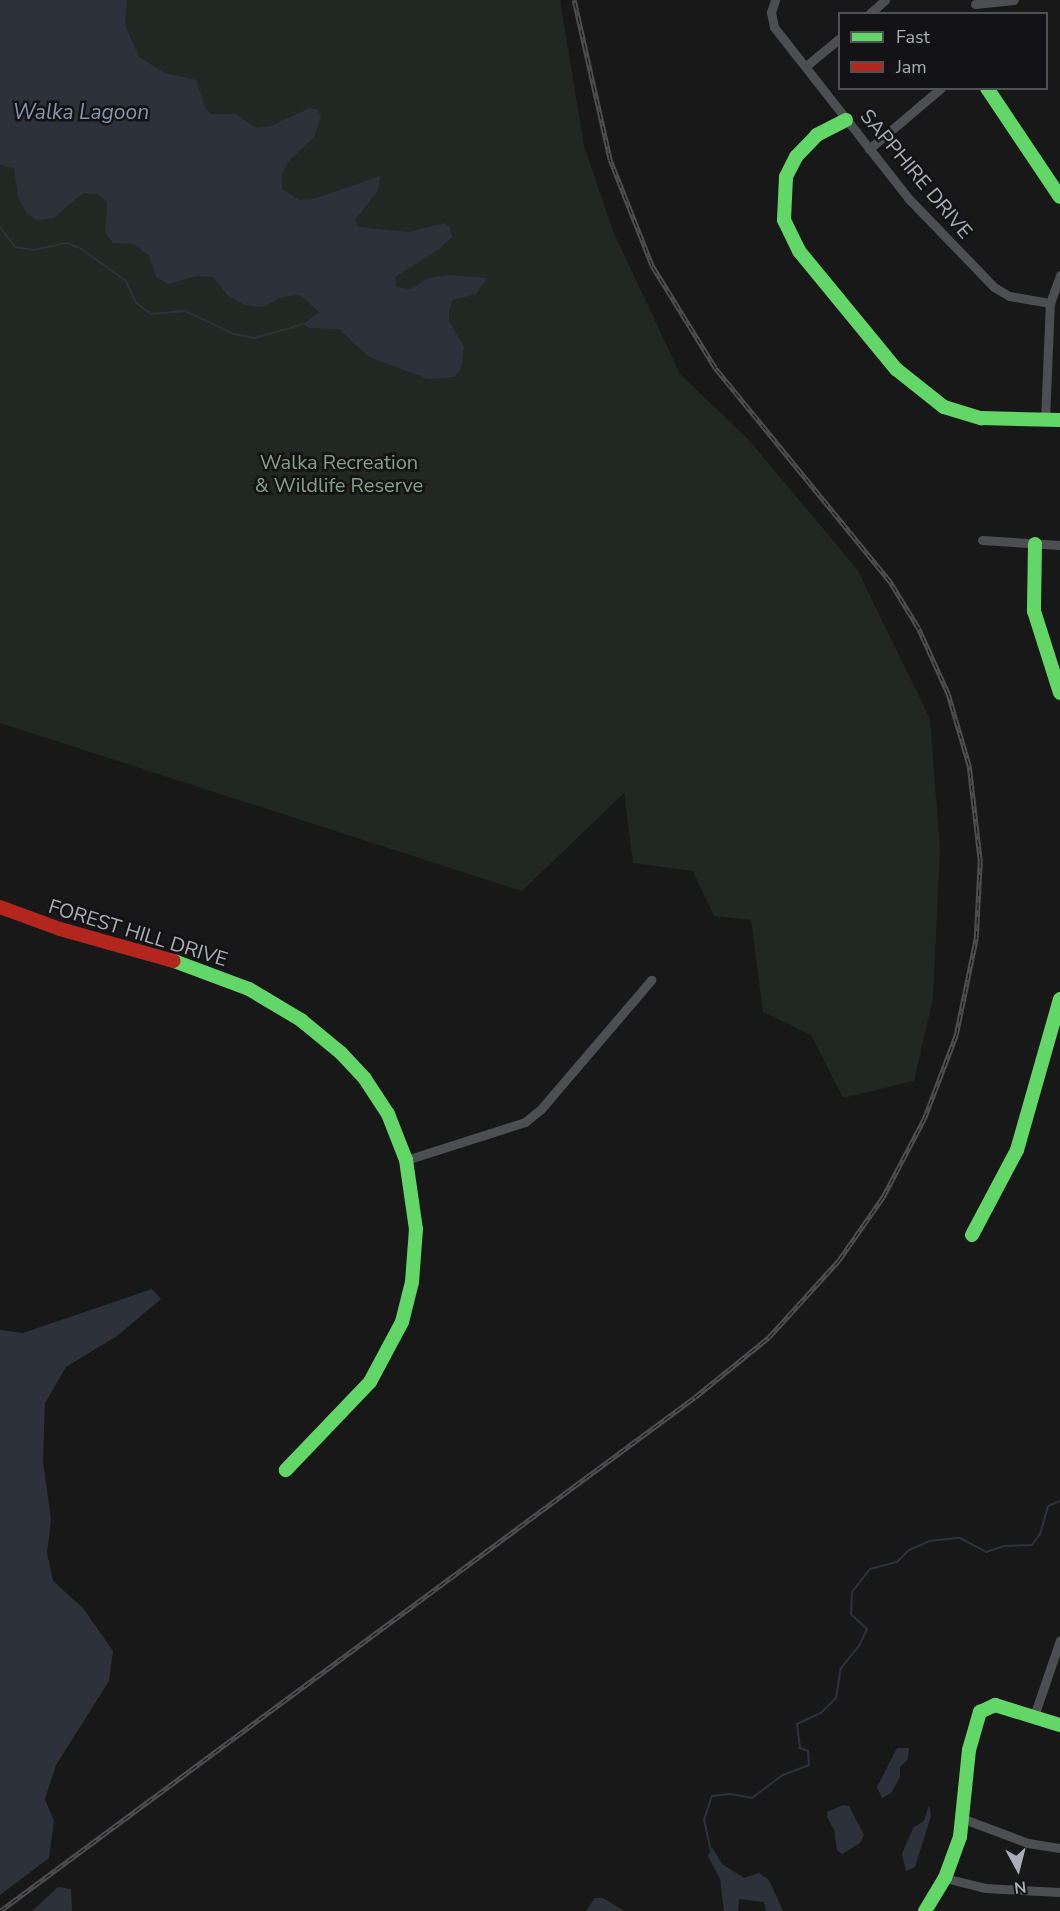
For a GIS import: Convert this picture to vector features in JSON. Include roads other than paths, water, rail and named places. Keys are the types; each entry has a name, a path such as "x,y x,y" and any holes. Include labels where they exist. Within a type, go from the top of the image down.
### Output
{"street":[{"name":"SAPPHIRE DRIVE","path":"776,0 771,12 774,27 909,198 981,275 1009,296 1050,303"},
{"path":"871,12 885,0"},
{"path":"975,6 1014,0"},
{"path":"806,66 838,40"},
{"path":"869,149 939,90"},
{"path":"988,90 1060,197"},
{"path":"846,120 817,135 796,157 786,177 784,220 799,251 896,369 944,407 981,418 1060,420"},
{"path":"1045,420 1050,303 1060,275"},
{"path":"982,540 1060,545"},
{"path":"1035,544 1034,611 1060,693"},
{"name":"FOREST HILL DRIVE","path":"0,907 60,929 193,966 249,989 301,1020 365,1079 388,1114 406,1160 414,1196 416,1254 402,1322 370,1382 286,1470"},
{"path":"406,1160 525,1122 541,1109 651,981"},
{"path":"972,1235 1017,1150 1060,999"},
{"path":"1034,1716 1060,1640"},
{"path":"925,1911 945,1878 964,1819 969,1750 980,1712 995,1705 1060,1725"},
{"path":"964,1819 1028,1843 1060,1848"},
{"path":"945,1878 986,1888 1060,1892"}],"water":[{"name":"Walka Lagoon","path":"0,0 127,0 125,25 139,57 165,73 196,80 206,109 211,114 236,114 256,128 271,126 310,108 318,110 321,117 314,137 289,161 282,175 282,189 299,200 314,199 380,176 378,191 355,220 359,227 409,232 445,223 450,227 452,237 438,250 395,277 397,287 410,289 429,278 448,275 487,278 476,294 453,300 449,310 449,321 464,347 461,369 454,377 428,379 369,357 339,329 309,328 303,324 319,312 300,295 281,297 263,307 244,305 227,295 213,277 197,276 168,284 156,277 149,256 134,244 113,243 105,233 107,202 98,194 83,193 54,218 37,220 27,214 18,197 14,168 0,165"},
{"path":"152,1289 161,1299 117,1336 66,1367 45,1403 43,1461 51,1520 47,1553 53,1581 83,1608 113,1651 109,1681 56,1765 45,1799 54,1821 49,1858 0,1895 0,1330 23,1333"},
{"path":"897,1748 909,1748 908,1759 900,1767 900,1777 891,1793 882,1798 877,1787"},
{"path":"843,1805 849,1806 864,1835 860,1843 842,1854 837,1850 834,1830 827,1817 827,1812"},
{"path":"929,1805 931,1816 915,1867 906,1871 902,1854 913,1828 924,1821"},
{"path":"712,1847 722,1864 744,1878 759,1873 769,1880 783,1911 766,1911 764,1902 739,1899 738,1911 724,1911 720,1879 708,1856"},
{"path":"58,1887 71,1889 72,1911 32,1911"},
{"path":"595,1898 603,1898 624,1911 586,1911"}],"waterway":[{"path":"0,227 15,247 33,250 67,243 80,248 126,281 136,303 151,314 185,311 234,334 255,338 303,324"},
{"path":"711,1852 704,1820 712,1796 730,1794 752,1798 783,1775 809,1765 808,1751 800,1748 797,1724 821,1713 836,1698 841,1668 859,1646 867,1629 851,1614 852,1592 870,1569 897,1562 909,1550 929,1541 960,1538 986,1552 1005,1546 1032,1545 1040,1534 1048,1506 1060,1501"}],"railway":[{"path":"0,1911 695,1397 769,1337 839,1260 883,1197 924,1119 956,1035 976,938 980,861 969,766 948,694 918,628 890,582 715,368 652,266 610,160 574,0"}],"park label":[{"name":"Walka Recreation & Wildlife Reserve","path":"339,474"}]}
